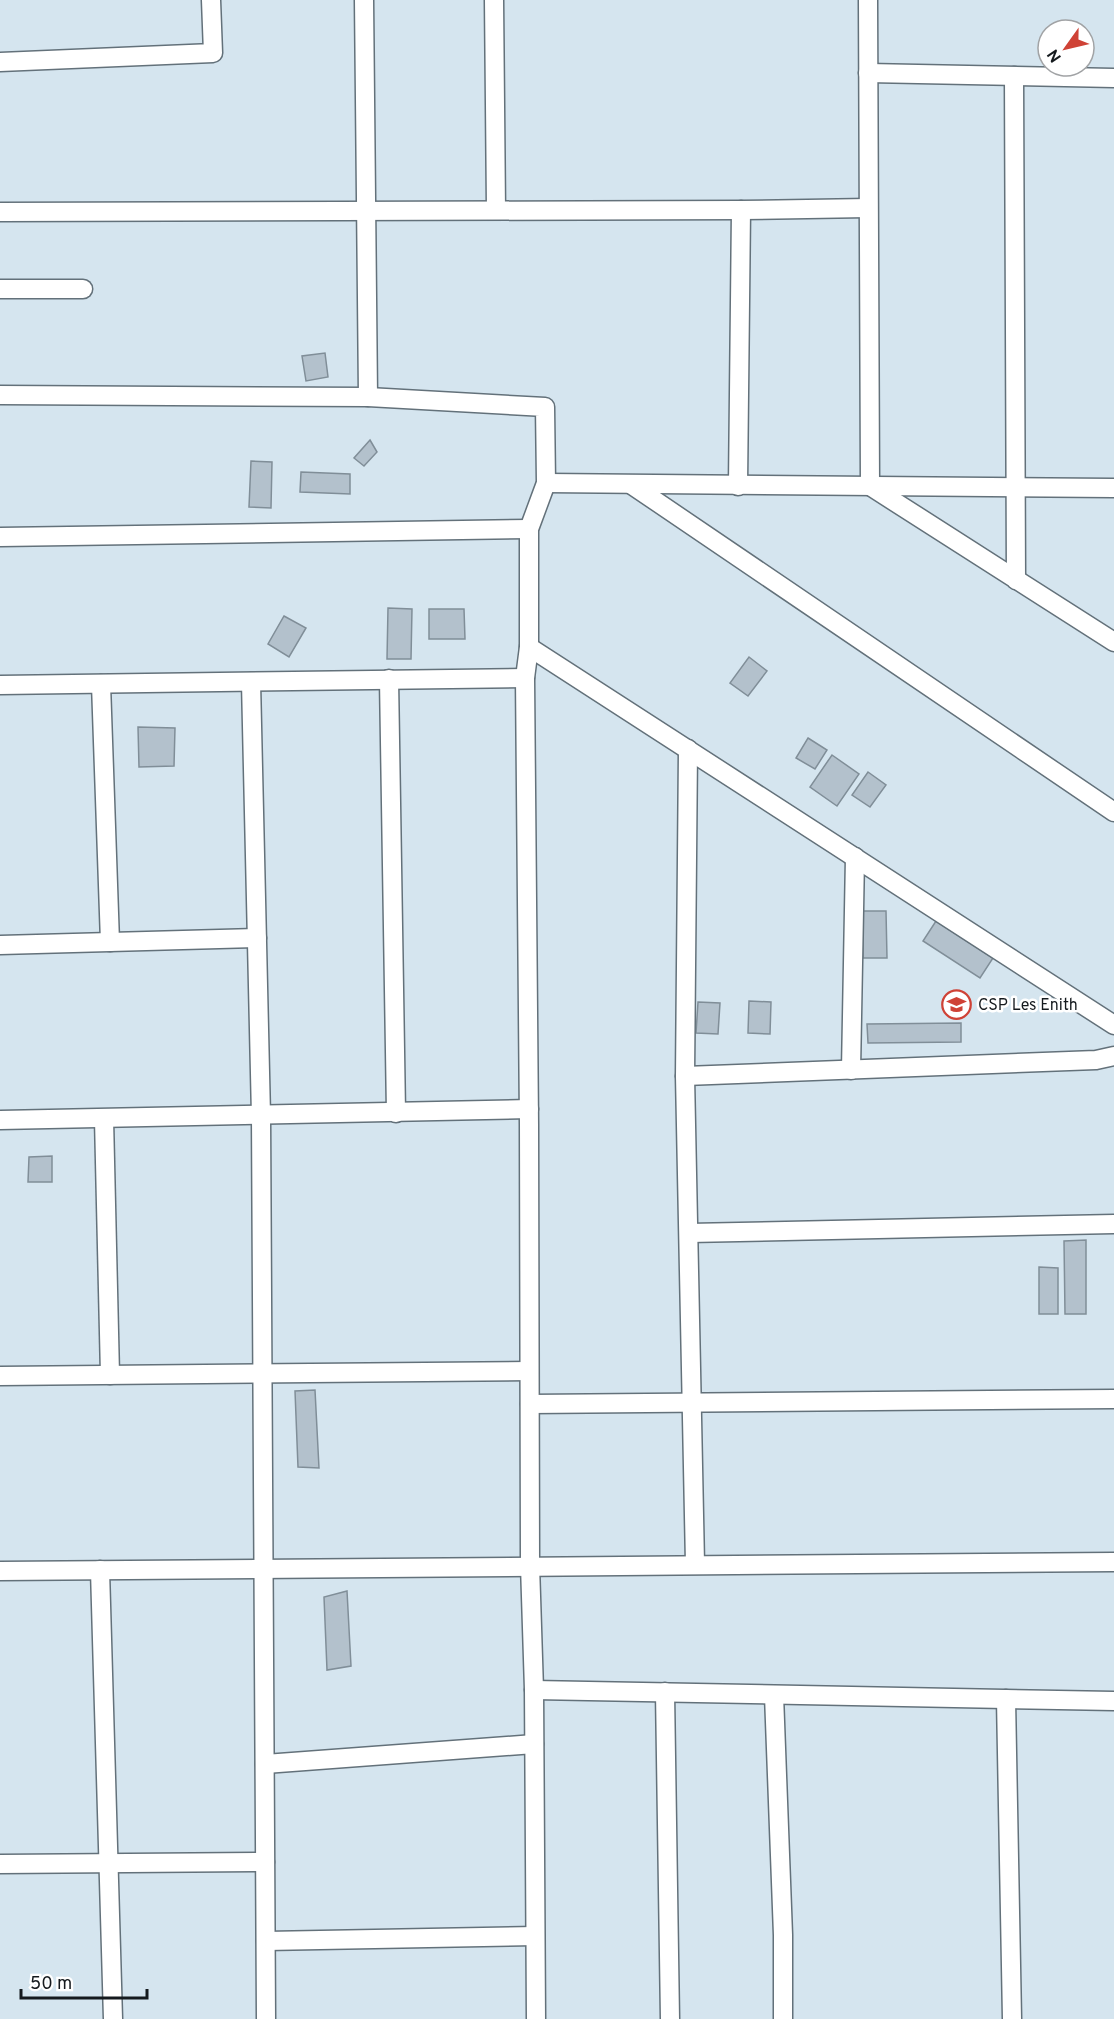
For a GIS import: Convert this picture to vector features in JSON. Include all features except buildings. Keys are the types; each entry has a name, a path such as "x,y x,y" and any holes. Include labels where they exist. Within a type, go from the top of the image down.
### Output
{"street":[{"path":"0,62 213,53 211,0"},
{"path":"364,0 368,397"},
{"path":"494,0 496,210"},
{"path":"868,0 870,486"},
{"path":"868,73 1114,78"},
{"path":"1014,76 1016,580"},
{"path":"0,212 868,208"},
{"path":"738,486 741,210"},
{"path":"0,289 82,289"},
{"path":"0,395 368,397 545,406 546,483 529,529 529,647 525,678 530,1565 534,1690 536,2019"},
{"path":"546,483 1114,488"},
{"path":"632,485 1114,812"},
{"path":"870,486 1114,642"},
{"path":"0,537 529,529"},
{"path":"529,647 1114,1025"},
{"path":"0,685 525,678"},
{"path":"389,680 396,1113"},
{"path":"251,682 261,1116 266,2019"},
{"path":"101,684 110,942"},
{"path":"688,749 685,1076 695,1564"},
{"path":"851,1070 855,857"},
{"path":"0,945 257,938"},
{"path":"685,1076 1096,1060 1114,1056"},
{"path":"0,1120 529,1109"},
{"path":"104,1119 110,1375"},
{"path":"688,1233 1114,1224"},
{"path":"0,1376 530,1371"},
{"path":"530,1404 1114,1399"},
{"path":"0,1571 1114,1562"},
{"path":"100,1570 113,2019"},
{"path":"534,1690 1114,1701"},
{"path":"665,1692 670,2019"},
{"path":"774,1695 783,1935 783,2019"},
{"path":"1006,1699 1012,2019"},
{"path":"265,1764 534,1744"},
{"path":"0,1864 265,1862"},
{"path":"266,1941 535,1936"}],"place":[{"name":"CSP Les Enith","path":"957,1004"}]}
